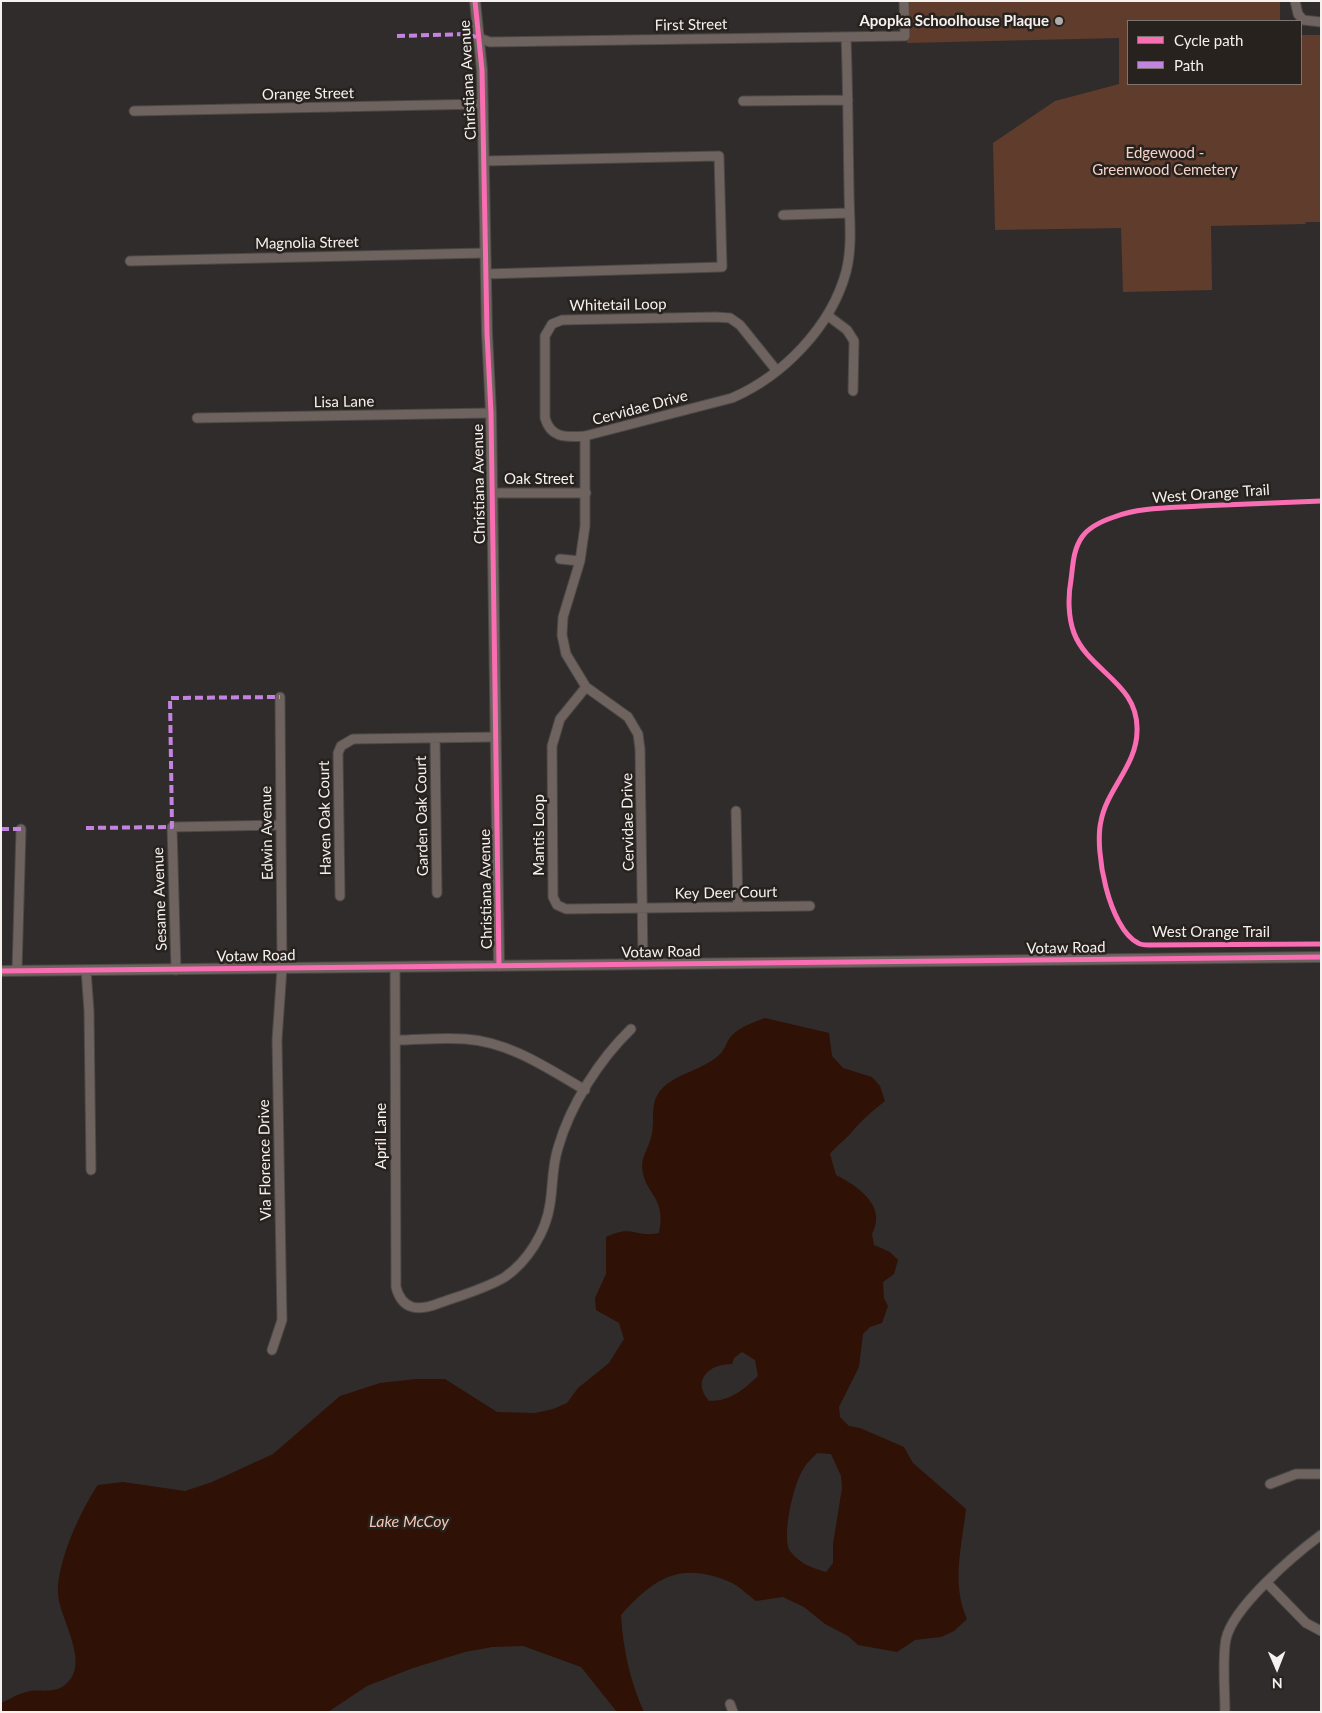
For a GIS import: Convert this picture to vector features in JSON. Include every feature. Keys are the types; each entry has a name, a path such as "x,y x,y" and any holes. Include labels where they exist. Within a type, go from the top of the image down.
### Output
{"street":[{"name":"Christiana Avenue","path":"475,1 483,104 485,253 491,413 499,966"},
{"name":"First Street","path":"479,38 490,42 904,36 904,1"},
{"path":"1295,1 1298,14 1303,20 1321,22"},
{"name":"Cervidae Drive","path":"643,964 640,749 638,734 628,717 586,687 566,654 562,635 563,617 580,561 586,512 585,436 732,398 751,390 776,372 798,352 827,316 840,290 851,245 846,37"},
{"path":"743,102 848,100"},
{"name":"Orange Street","path":"134,111 483,104"},
{"path":"484,161 719,156 722,267 486,274"},
{"path":"783,215 849,213"},
{"name":"Magnolia Street","path":"130,261 485,253"},
{"name":"Whitetail Loop","path":"585,436 565,437 553,434 545,418 545,336 552,324 562,320 716,316 730,318 740,325 776,372"},
{"path":"827,316 847,330 854,341 853,391"},
{"name":"Lisa Lane","path":"196,418 491,413"},
{"name":"Oak Street","path":"491,493 586,493"},
{"path":"560,559 580,561"},
{"name":"Mantis Loop","path":"586,687 560,719 552,746 553,897 557,905 566,909 643,908"},
{"name":"Edwin Avenue","path":"280,697 282,968"},
{"name":"Haven Oak Court","path":"340,896 338,753 341,746 353,739 496,737"},
{"name":"Garden Oak Court","path":"435,738 436,893"},
{"path":"736,811 738,907"},
{"name":"Sesame Avenue","path":"176,970 172,827 281,824"},
{"path":"17,971 21,829"},
{"name":"Key Deer Court","path":"643,908 810,906"},
{"name":"Votaw Road","path":"1,971 1321,957"},
{"name":"April Lane","path":"396,967 396,1287 399,1298 403,1303 414,1308 427,1307 458,1296 504,1277 524,1259 547,1222 557,1149 569,1119 585,1090"},
{"name":"Via Florence Drive","path":"272,1350 282,1320 277,1040 282,968"},
{"path":"86,970 91,1170"},
{"path":"395,1040 464,1039 490,1043 514,1050 585,1090 617,1042 631,1029"},
{"path":"1270,1484 1296,1474 1321,1474"},
{"path":"1225,1712 1226,1640 1233,1621 1267,1583 1302,1549 1321,1535"},
{"path":"1267,1583 1306,1623 1321,1631"}],"green space":[{"name":"Edgewood - Greenwood Cemetery","path":"907,1 1280,1 1280,20 1127,20 1127,85 1302,85 1302,35 1321,35 1321,222 1211,226 1212,290 1123,292 1121,228 995,230 993,143 1055,101 1119,84 1119,38 907,43"}],"water":[{"name":"Lake McCoy","path":"765,1018 829,1033 832,1056 843,1068 872,1077 880,1086 885,1101 862,1121 830,1154 836,1175 853,1185 868,1198 873,1206 876,1215 876,1224 872,1234 874,1245 890,1252 898,1260 894,1274 883,1282 884,1298 888,1306 882,1323 870,1327 863,1334 859,1367 839,1407 840,1417 849,1426 860,1428 904,1447 913,1463 966,1509 960,1551 959,1578 962,1605 967,1619 954,1631 941,1637 915,1640 897,1652 858,1645 848,1636 825,1624 804,1607 783,1597 756,1601 730,1582 696,1573 682,1573 669,1577 645,1591 621,1615 628,1665 644,1712 617,1712 581,1667 523,1646 492,1647 465,1652 413,1668 367,1686 328,1712 1,1712 1,1703 26,1692 57,1689 66,1684 73,1675 76,1665 75,1653 60,1604 58,1582 65,1553 77,1522 98,1485 123,1482 185,1491 212,1482 273,1454 340,1396 380,1383 416,1379 445,1379 497,1412 535,1413 553,1409 567,1403 578,1388 609,1363 624,1339 619,1323 596,1310 595,1298 606,1274 606,1237 628,1231 644,1234 659,1233 661,1220 658,1203 647,1184 642,1166 652,1134 655,1100 660,1091 675,1079 711,1061 721,1053 729,1039 737,1031","holes":["742,1352 755,1360 758,1376 742,1390 730,1397 709,1401 702,1386 702,1380 705,1375 716,1367 732,1364 734,1358","817,1453 831,1454 841,1476 842,1488 833,1544 833,1563 826,1572 811,1567 794,1555 790,1551 787,1534 796,1484 805,1466"]}],"marked path":[{"path":"397,36 467,34 479,38"},
{"path":"86,828 172,827 170,698 280,697"},
{"path":"1,829 21,829"}],"cycle path":[{"path":"475,1 482,70 487,333 491,413 499,966"},
{"name":"West Orange Trail","path":"1321,501 1156,508 1134,511 1109,519 1088,530 1079,542 1074,558 1069,600 1072,627 1081,646 1090,658 1122,689 1130,701 1135,715 1136,743 1127,766 1104,809 1099,834 1102,869 1106,888 1119,922 1128,935 1142,945 1321,944"},
{"path":"1,971 1321,957"}],"place":[{"name":"Apopka Schoolhouse Plaque","path":"1059,21"}]}
